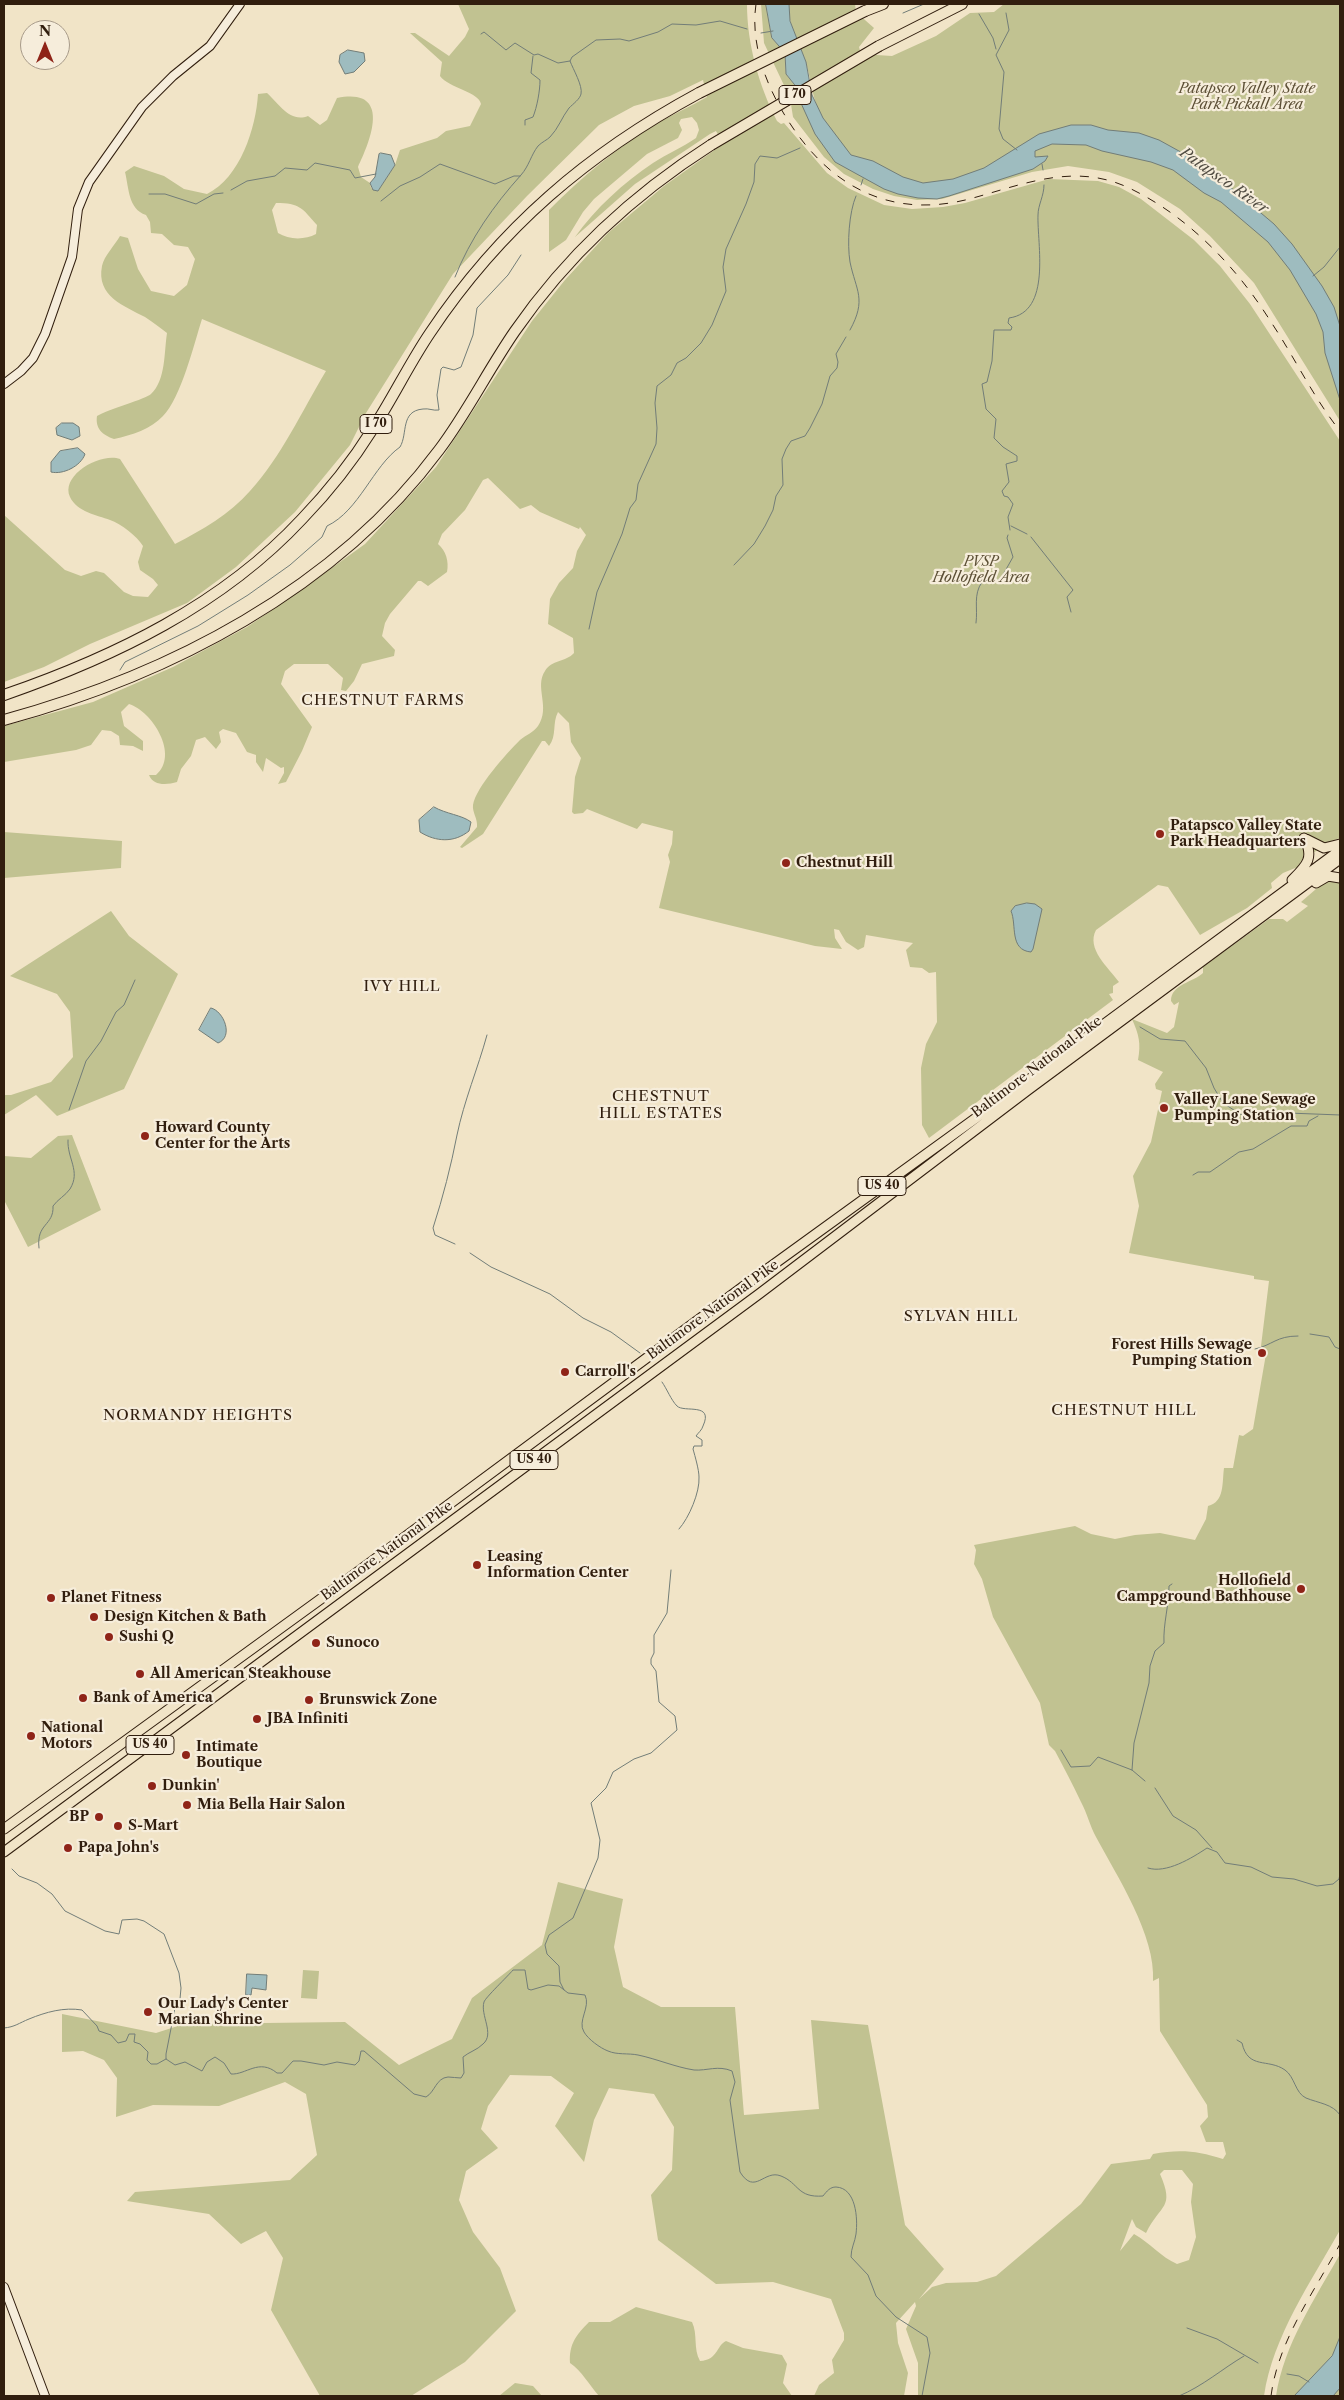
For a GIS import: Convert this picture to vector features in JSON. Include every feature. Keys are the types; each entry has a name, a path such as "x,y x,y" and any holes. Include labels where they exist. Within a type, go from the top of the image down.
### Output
{"highway":[{"name":"I 70","path":"4,695 71,670 151,632 198,605 257,562 301,520 350,463 374,429 428,336 461,288 503,239 541,201 601,153 648,121 699,93 882,4"},
{"name":"I 70","path":"4,720 77,698 180,655 213,638 280,598 335,558 385,513 426,468 515,330 548,287 577,254 642,194 711,145 879,46 962,4"}],"main road":[{"path":"1271,902 1309,861 1310,852 1304,838 1324,848 1340,844"},
{"name":"Baltimore National Pike","path":"4,1829 1340,850"},
{"name":"Baltimore National Pike","path":"4,1852 759,1294 1028,1090 1340,859"},
{"path":"1281,902 1301,894 1328,876 1340,878"}],"street":[{"path":"4,384 33,358 45,334 72,257 78,209 88,182 142,107 173,76 210,46 240,4"},
{"path":"4,2287 36,2377 45,2396"},
{"path":"36,2377 39,2396"}],"green space":[{"name":"PVSP Hollofield Area","path":"458,4 747,4 749,34 755,64 777,121 781,124 784,123 827,173 848,188 884,205 912,209 965,203 1049,179 1098,181 1119,187 1141,199 1194,240 1220,266 1250,304 1340,441 1340,838 1331,841 1301,861 1300,866 1283,873 1271,883 1272,888 1247,908 1200,935 1168,887 1158,885 1096,930 1094,944 1096,951 1119,982 1113,986 1113,993 1109,994 1113,1000 929,1138 922,1125 921,1068 926,1044 937,1022 936,972 929,973 922,968 910,967 906,950 913,943 866,935 864,947 858,950 846,942 839,930 834,929 835,938 842,949 815,946 659,908 670,862 668,855 672,844 673,831 642,823 637,829 587,809 583,813 574,814 572,812 575,777 581,758 571,742 569,723 558,712 553,738 549,746 545,741 542,741 483,834 462,848 460,847 477,827 473,805 480,789 508,753 520,740 538,726 542,719 541,684 545,671 551,665 574,653 573,638 548,624 550,599 559,583 573,568 577,551 586,535 580,527 579,529 540,512 531,505 520,509 488,478 483,480 465,510 442,534 438,544 446,556 447,572 428,586 418,581 390,614 385,623 382,636 395,650 394,656 362,664 354,681 346,691 341,690 343,678 328,664 294,664 285,671 281,684 312,727 286,782 278,784 284,773 284,767 281,768 266,758 263,772 256,762 256,755 247,752 236,733 223,729 219,732 221,742 216,749 205,737 196,740 191,756 181,769 177,782 169,784 157,783 149,775 156,775 163,766 164,746 154,724 138,708 129,704 121,712 124,726 143,741 143,751 133,746 120,745 119,736 111,731 102,730 91,745 76,750 4,762 4,726 93,702 173,667 247,627 365,544 436,467 532,321 565,280 608,233 664,186 723,144 716,131 710,134 635,184 575,237 601,206 631,179 653,163 696,138 699,130 697,123 692,117 681,119 679,123 682,130 678,138 647,154 594,199 583,212 566,240 549,252 549,210 613,153 656,124 707,97 703,80 670,96 634,106 599,125 527,196 453,274 366,413 350,445 295,512 236,567 187,603 90,644 44,667 4,682 4,515 65,570 81,576 96,571 104,573 124,592 133,596 148,597 158,585 140,570 138,562 143,546 133,534 119,524 82,510 73,502 68,489 76,473 93,462 112,458 120,459 175,544 225,514 250,491 272,464 326,371 202,319 181,384 170,408 158,421 147,428 114,439 106,436 97,425 97,416 148,396 156,388 162,374 167,333 145,317 113,299 107,292 101,276 105,258 120,236 128,238 138,269 151,291 174,296 187,285 195,259 188,247 174,245 162,234 151,233 150,222 146,215 140,212 132,203 125,172 134,166 164,176 184,189 207,194 219,187 229,176 244,151 254,122 258,94 267,93 290,115 296,117 308,116 320,125 327,120 337,98 354,97 365,100 371,108 373,118 372,130 358,167 361,177 370,183 371,188 378,191 395,165 400,150 437,138 446,131 470,126 481,104 475,96 450,84 440,76 442,62 410,33 415,33 449,56 465,37 469,29","holes":["276,203 296,205 304,211 317,225 316,234 297,238 287,237 278,233 272,210"]},
{"name":"Patapsco Valley State Park Pickall Area","path":"761,4 766,4 772,38 785,53 786,74 827,125 818,109 806,63 792,27 789,4 855,4 856,12 874,28 859,47 861,54 892,56 936,36 970,13 994,12 1004,4 1340,4 1340,421 1254,283 1210,236 1180,209 1137,182 1109,172 1068,166 1032,172 942,199 917,200 894,196 873,189 844,174 824,157 793,117 790,98 764,43"},
{"path":"4,832 122,841 121,868 4,878"},
{"path":"1329,881 1338,883 1340,881 1340,2230 1284,2331 1269,2374 1264,2396 918,2396 918,2363 906,2329 916,2306 915,2302 896,2323 898,2343 908,2373 904,2396 814,2396 819,2385 834,2373 832,2360 844,2340 844,2333 831,2299 773,2282 716,2284 658,2240 651,2195 672,2170 674,2127 654,2094 609,2088 594,2120 584,2162 555,2126 574,2093 551,2076 510,2075 488,2106 481,2129 498,2148 466,2171 459,2200 473,2232 500,2268 516,2311 465,2362 411,2396 320,2396 271,2310 283,2258 266,2231 241,2244 209,2214 127,2201 135,2192 290,2180 317,2155 306,2094 285,2082 219,2106 153,2105 116,2117 117,2078 104,2060 83,2051 62,2052 62,2014 156,2033 184,2024 345,2022 399,2065 452,2039 472,1998 542,1945 558,1882 623,1899 614,1947 623,1987 661,2007 735,2007 744,2115 819,2109 811,2020 868,2025 905,2225 944,2269 919,2299 932,2287 946,2283 977,2282 996,2276 1081,2204 1111,2164 1150,2159 1153,2154 1180,2151 1205,2154 1223,2159 1226,2154 1223,2142 1206,2142 1200,2126 1208,2117 1207,2105 1160,2031 1159,1978 1153,1981 1152,1963 1142,1926 1134,1907 1094,1833 1068,1776 1055,1751 1049,1745 1040,1703 993,1617 982,1579 974,1564 976,1550 974,1545 1075,1526 1091,1534 1115,1539 1160,1533 1195,1540 1206,1519 1208,1506 1213,1504 1220,1496 1224,1468 1233,1468 1239,1435 1243,1436 1253,1429 1266,1354 1261,1346 1269,1281 1254,1279 1254,1276 1129,1253 1139,1206 1133,1176 1151,1142 1162,1091 1156,1089 1155,1084 1163,1072 1138,1060 1139,1039 1132,1019 1167,1033 1174,1027 1179,1002 1174,1005 1171,1001 1172,995 1179,987 1203,973 1203,967 1269,919 1283,919 1287,922 1308,906 1301,902 1323,883","holes":["1164,2170 1182,2170 1193,2184 1191,2202 1196,2237 1189,2260 1177,2264 1134,2234 1120,2251 1132,2219 1136,2227 1146,2233 1164,2205 1166,2194 1160,2174"]},
{"path":"111,911 129,936 178,974 124,1089 57,1116 36,1095 4,1115 4,1095 11,1095 51,1082 73,1057 70,1012 57,994 10,976"},
{"path":"72,1135 101,1210 28,1247 4,1200 4,1156 31,1158 58,1136"},
{"path":"303,1970 319,1971 317,1999 301,1998"},
{"path":"1340,2254 1340,2396 1276,2396 1280,2377 1293,2340"},
{"path":"636,2307 692,2322 700,2361 714,2356 726,2341 743,2348 782,2355 787,2364 783,2383 792,2396 599,2396 582,2374 570,2363 572,2345 580,2331 589,2322 610,2322"},
{"path":"515,2383 533,2386 542,2396 499,2396"}],"water":[{"name":"Patapsco River","path":"766,4 789,4 790,21 806,62 812,95 823,118 851,155 873,161 903,177 923,183 953,179 984,168 1039,134 1071,125 1091,125 1108,130 1139,133 1159,140 1188,156 1198,166 1229,186 1274,224 1292,244 1322,286 1334,307 1340,326 1340,400 1325,353 1323,332 1316,314 1290,270 1268,242 1221,202 1204,193 1173,170 1151,162 1102,151 1086,145 1052,144 1035,151 1035,157 1048,156 1045,161 1033,169 937,199 918,198 884,189 835,162 815,134 800,101 798,89 786,74 785,53 772,38"},
{"path":"348,50 364,53 365,61 354,72 345,74 339,62 340,55"},
{"path":"379,154 391,155 395,165 378,191 373,190 370,183 375,177"},
{"path":"62,423 73,423 79,427 80,436 72,440 57,435 56,428"},
{"path":"78,448 85,454 76,466 66,471 51,472 51,462 60,451"},
{"path":"434,807 471,822 469,831 457,838 445,840 432,838 420,832 419,820"},
{"path":"1027,903 1035,904 1042,909 1031,952 1019,947 1015,936 1011,911 1015,906"},
{"path":"211,1008 220,1014 225,1024 225,1035 223,1040 218,1043 199,1030"},
{"path":"247,1974 267,1975 266,1990 252,1988 251,1995 246,1995"},
{"path":"1340,2337 1340,2388 1333,2396 1294,2396 1332,2356"}],"waterway":[{"path":"903,13 924,4"},
{"path":"1006,13 1009,30 996,55 1004,72 999,129 1003,139 1017,150"},
{"path":"979,14 993,38 996,49"},
{"path":"455,277 468,249 501,198 524,172 538,146 553,134 569,108 578,100 581,87 570,61 572,57 596,40 620,39 629,41 658,32 672,24 696,25 720,21 747,29"},
{"path":"761,33 773,31"},
{"path":"481,34 484,32 506,50 515,43 534,55 538,54 558,63 570,61"},
{"path":"525,125 525,120 533,117 539,89 540,80 531,73 533,56"},
{"path":"589,629 597,592 622,534 630,508 636,500 638,484 656,444 655,403 657,386 671,375 677,363 686,358 701,343 712,325 726,291 723,267 726,249 754,182 755,164 760,156 777,158 800,148"},
{"path":"231,190 247,181 275,176 285,168 307,170 315,163 350,170 355,178 376,174"},
{"path":"381,201 400,186 420,177 440,164 495,184 514,176 520,176"},
{"path":"1042,164 1043,170"},
{"path":"861,185 863,179"},
{"path":"1010,530 1008,517 1013,504 1008,497 1004,496 1002,491 1009,482 1006,464 1017,461 1017,456 1003,447 994,438 996,419 986,409 982,384 987,382 992,361 994,330 1011,330 1012,327 1008,323 1009,318 1023,313 1032,303 1037,290 1040,259 1038,215 1044,185"},
{"path":"149,194 165,194 196,204 214,194 223,193"},
{"path":"850,330 859,303 859,295 850,262 849,246 850,219 856,196"},
{"path":"1313,276 1324,267 1340,247"},
{"path":"120,670 125,662 198,626 248,595 290,565 322,537 327,526 348,510 390,455 400,447 406,424 411,414 423,409 439,410 437,395 441,369 443,367 454,370 461,367 473,335 477,308 508,275 521,255"},
{"path":"734,565 754,544 773,510 776,496 783,485 782,459 786,449 791,441 805,436 810,428 822,404 830,376 837,368 836,354 846,337"},
{"path":"1011,526 1027,534"},
{"path":"976,623 979,587 982,582 1000,580 1013,557 1007,538 1008,535"},
{"path":"1031,537 1073,590 1067,597 1071,612"},
{"path":"69,1110 86,1061 101,1041 116,1012 124,1005 135,980"},
{"path":"1140,1027 1160,1039 1185,1041 1206,1068 1214,1088 1223,1103 1240,1114 1268,1121 1277,1115 1288,1113 1340,1115"},
{"path":"455,1244 435,1235 433,1228 463,1110 487,1035"},
{"path":"1193,1175 1198,1172 1210,1172 1239,1152 1253,1149 1291,1126 1307,1126 1309,1121 1318,1116"},
{"path":"39,1248 40,1234 53,1213 53,1206 70,1189 73,1183 74,1171 68,1140"},
{"path":"470,1253 491,1267 550,1294 583,1318 611,1332 640,1353"},
{"path":"1310,1334 1329,1337 1335,1347 1340,1349"},
{"path":"1255,1349 1285,1337 1298,1336"},
{"path":"662,1382 677,1406 701,1411 705,1414 702,1429 696,1436 702,1440 702,1446 694,1446 693,1449 699,1474 698,1490 690,1512 679,1529"},
{"path":"564,1990 560,1982 559,1966 547,1954 545,1945 549,1935 573,1918 598,1858 600,1840 591,1803 606,1788 613,1772 634,1759 651,1753 677,1730 675,1716 659,1702 656,1671 651,1664 654,1653 654,1635 667,1613 671,1570"},
{"path":"1132,1770 1134,1743 1149,1683 1150,1666 1155,1651 1164,1643 1169,1586 1172,1584"},
{"path":"1061,1750 1071,1767 1090,1766 1098,1757 1132,1770 1145,1781"},
{"path":"1155,1788 1173,1816 1196,1830 1212,1848"},
{"path":"1148,1868 1163,1869 1171,1867 1207,1848 1217,1852 1225,1863 1251,1867 1272,1877 1294,1879 1317,1886 1333,1884 1339,1879 1340,1874"},
{"path":"12,1869 19,1876 37,1883 52,1894 65,1911 105,1931 119,1934 122,1920 137,1919 144,1921 164,1934 179,1973 181,1988 166,2054 166,2059 175,2065 185,2062 202,2071 207,2062 215,2057 224,2063 231,2074 237,2074 258,2067 282,2073 293,2061 324,2065 337,2062 355,2065 359,2061 361,2051 364,2051 414,2094 426,2097 432,2092 438,2082 444,2078 461,2078 464,2073 463,2057 481,2046 488,2035 483,2007 485,2000 513,1970 525,1970 528,1989 531,1990 548,1985 559,1986 568,1993 585,1995 586,2004 582,2028 588,2038 605,2050 638,2055 694,2070 717,2068 732,2071 735,2082 730,2100 740,2172 750,2182 775,2175 781,2176 808,2195 823,2196 834,2187 843,2189 848,2193 852,2198 857,2220 851,2257 868,2275 876,2296 896,2317 927,2337 930,2353 922,2396"},
{"path":"4,2028 14,2026 48,2012 69,2009 82,2010 97,2026 99,2031 111,2035 118,2043 126,2041 129,2034 135,2034 134,2042 140,2044 148,2052 147,2060 151,2064 157,2064 166,2059"},
{"path":"1237,2040 1242,2043 1249,2057 1285,2070 1302,2096 1329,2106 1340,2115"},
{"path":"1187,2328 1217,2339 1258,2363"},
{"path":"1179,2396 1244,2356"},
{"path":"1287,2374 1299,2376 1309,2382"}],"railway":[{"path":"756,4 755,19 758,50 767,81 781,109 806,145 825,165 845,181 868,193 891,201 917,205 944,204 1030,182 1068,176 1107,180 1127,187 1170,212 1190,227 1226,262 1257,301 1321,405 1340,431"},
{"path":"1271,2396 1275,2376 1289,2336 1340,2244"}],"place":[{"name":"Patapsco Valley State Park Headquarters","path":"1160,834"},
{"name":"Chestnut Hill","path":"786,863"},
{"name":"Valley Lane Sewage Pumping Station","path":"1164,1108"},
{"name":"Howard County Center for the Arts","path":"145,1136"},
{"name":"Forest Hills Sewage Pumping Station","path":"1262,1353"},
{"name":"Carroll's","path":"565,1372"},
{"name":"Leasing Information Center","path":"477,1565"},
{"name":"Hollofield Campground Bathhouse","path":"1301,1589"},
{"name":"Planet Fitness","path":"51,1598"},
{"name":"Design Kitchen & Bath","path":"94,1617"},
{"name":"Sushi Q","path":"109,1637"},
{"name":"Sunoco","path":"316,1643"},
{"name":"All American Steakhouse","path":"140,1674"},
{"name":"Bank of America","path":"83,1698"},
{"name":"Brunswick Zone","path":"309,1700"},
{"name":"JBA Infiniti","path":"257,1719"},
{"name":"National Motors","path":"31,1736"},
{"name":"Intimate Boutique","path":"186,1755"},
{"name":"Dunkin'","path":"152,1786"},
{"name":"Mia Bella Hair Salon","path":"187,1805"},
{"name":"BP","path":"99,1817"},
{"name":"S-Mart","path":"118,1826"},
{"name":"Papa John's","path":"68,1848"},
{"name":"Our Lady's Center Marian Shrine","path":"148,2012"}],"district":[{"name":"CHESTNUT FARMS","path":"383,701"},
{"name":"IVY HILL","path":"402,987"},
{"name":"CHESTNUT HILL ESTATES","path":"661,1106"},
{"name":"SYLVAN HILL","path":"961,1317"},
{"name":"CHESTNUT HILL","path":"1124,1411"},
{"name":"NORMANDY HEIGHTS","path":"198,1416"}]}
